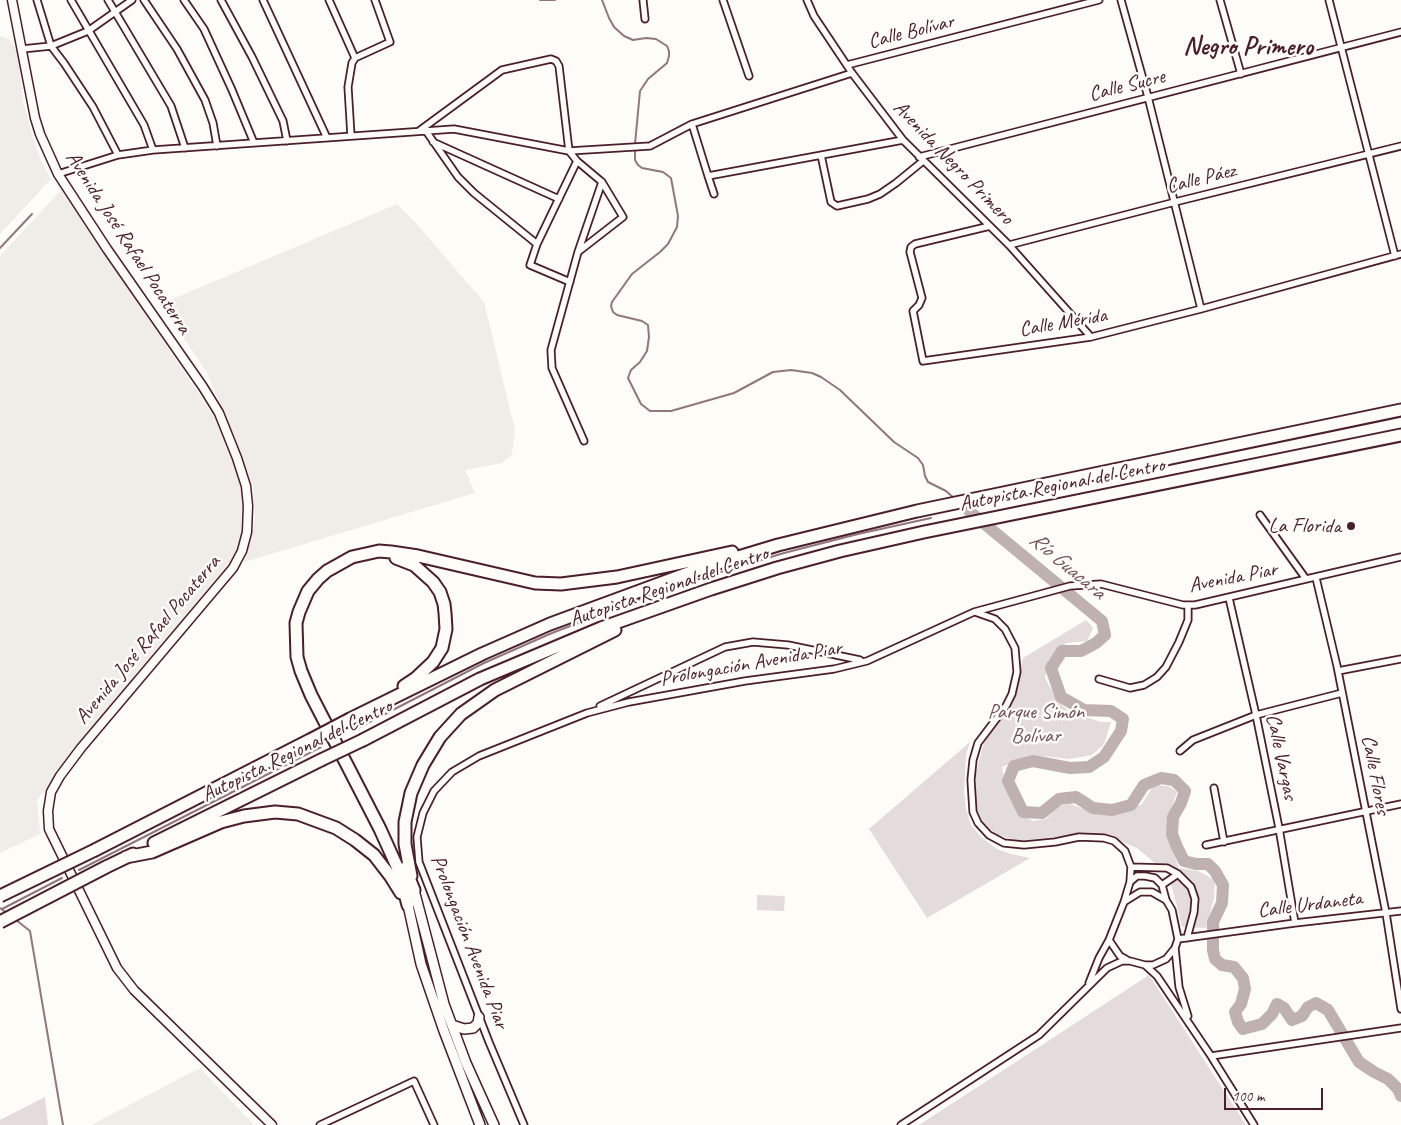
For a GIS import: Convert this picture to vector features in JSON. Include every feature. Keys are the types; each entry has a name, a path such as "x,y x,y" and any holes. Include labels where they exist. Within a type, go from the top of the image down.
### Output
{"highway":[{"name":"Autopista Regional del Centro","path":"0,896 95,850 482,654 550,624 702,568 778,545 855,525 1401,410"},
{"name":"Autopista Regional del Centro","path":"0,922 480,680 601,628 710,589 777,568 924,532 1401,435"},
{"path":"408,905 400,871 311,695 297,658 296,623 302,603 308,591 327,571 352,557 379,551 535,583 589,582 752,547 827,527 855,525"},
{"path":"351,719 416,678 433,662 442,648 446,629 440,592 424,572 403,560 380,556 365,557 338,568 325,578 316,589 304,615 302,631 305,662 310,678 394,844 414,890"},
{"path":"414,890 405,844 405,822 411,793 423,765 440,737 451,724 461,714 495,690 532,670 618,628 710,589"},
{"path":"126,858 152,852 221,822 244,816 275,812 298,814 336,828 374,855 391,877 408,905"}],"main road":[{"path":"414,890 444,1004 466,1063 494,1125"},
{"path":"408,905 421,964 480,1125"},
{"path":"452,1025 464,1029 473,1028 478,1023 480,1017"}],"street":[{"name":"Avenida José Rafael Pocaterra","path":"12,0 40,134 58,174 220,413 243,477 248,506 247,532 242,551 233,568 81,748 60,776 51,792 48,811 49,830 117,968 134,990 272,1125"},
{"path":"37,0 51,46 93,107 118,155"},
{"path":"71,0 144,125 153,150"},
{"path":"108,0 171,106 185,148"},
{"path":"22,48 51,46 88,31 132,0"},
{"path":"144,0 177,49 205,100 213,123 217,146"},
{"path":"184,0 204,29 254,143"},
{"path":"221,0 252,57 283,121 287,141"},
{"path":"263,0 327,138"},
{"path":"329,0 355,58"},
{"path":"351,136 348,87 352,63 355,58 390,42 375,0"},
{"path":"643,0 645,19"},
{"path":"722,0 749,76"},
{"name":"Avenida Negro Primero","path":"807,0 814,16 852,73 902,140 1009,245 1091,337"},
{"name":"Calle Bolívar","path":"847,65 1099,0"},
{"path":"1121,0 1148,97 1201,309"},
{"path":"1220,0 1241,74"},
{"path":"1329,0 1369,155 1398,255"},
{"name":"Calle Sucre","path":"921,159 1148,97 1401,32"},
{"path":"422,131 502,70 551,59 556,61 569,151 577,161 602,182 623,217 578,252"},
{"path":"58,174 118,155 153,150 454,129 569,151 650,146 692,124 852,73"},
{"path":"692,124 714,194"},
{"path":"422,131 474,193 538,244"},
{"path":"708,176 902,140"},
{"path":"432,142 559,198"},
{"name":"Calle Páez","path":"1009,245 1401,146"},
{"path":"821,155 831,202 836,206 868,199 880,194 896,183 921,159"},
{"path":"570,282 530,265 577,161"},
{"path":"584,441 552,368 551,350 578,252 602,182"},
{"name":"Calle Mérida","path":"990,226 915,244 911,247 910,252 922,298 919,305 913,310 923,361 1091,337 1398,255"},
{"path":"1260,515 1306,579"},
{"name":"Avenida Piar","path":"1045,593 1070,586 1101,584 1188,605 1206,604 1401,557"},
{"name":"Calle Flores","path":"1316,578 1338,671 1386,913 1401,1010"},
{"name":"Prolongación Avenida Piar","path":"587,713 629,702 745,681 834,669 867,661 974,612 1045,593"},
{"name":"Calle Vargas","path":"1229,598 1256,714 1279,828 1295,923"},
{"path":"995,619 996,612 1003,605"},
{"path":"1099,679 1130,688 1144,684 1157,677 1166,667 1179,642 1188,620 1188,605"},
{"path":"974,612 995,619 1005,629 1015,648 1017,672 1012,694 1006,706 978,743 973,760 971,780 974,812 978,823 989,835 1004,843 1024,846 1079,837 1104,838 1120,846 1125,851 1131,867 1130,882 1124,902 1088,986"},
{"name":"Prolongación Avenida Piar","path":"524,1125 418,862 417,838 423,813 434,791 452,772 479,756 587,713 725,647 753,642 788,645 862,661"},
{"path":"1338,671 1401,659"},
{"path":"1180,751 1193,740 1256,714 1342,693"},
{"path":"1214,788 1224,842"},
{"path":"1206,845 1279,828 1401,804"},
{"path":"1131,867 1167,868 1178,874 1191,887 1195,899 1189,937"},
{"path":"1162,885 1178,874"},
{"path":"1109,940 1120,956 1145,965 1153,965 1166,959 1175,948 1178,939 1172,910 1166,900 1162,885 1155,878 1145,876 1137,876 1130,882"},
{"path":"1124,902 1135,894 1146,891 1152,892 1166,900"},
{"name":"Calle Urdaneta","path":"1178,939 1401,911"},
{"path":"1175,948 1179,987 1190,1023"},
{"path":"901,1125 1039,1036 1107,968 1130,961"},
{"path":"1145,965 1158,976 1254,1125"},
{"path":"1211,1056 1401,1028"},
{"path":"320,1125 414,1081 434,1125"}],"shaded area":[{"path":"0,36 9,39 18,52 23,101 33,138 41,160 51,179 0,234"},
{"path":"62,189 216,420 236,462 243,489 244,532 232,560 135,675 37,800 40,834 0,853 0,256"},
{"path":"397,204 415,222 484,302 515,430 512,454 502,463 465,470 475,493 244,562 255,516 253,486 207,373 161,304"},
{"path":"200,1068 254,1125 91,1125"}],"green space":[{"name":"Parque Simón Bolívar","path":"1086,620 1093,628 1087,641 1066,643 1049,659 1045,678 1057,700 1068,711 1101,722 1111,722 1104,744 1092,755 1069,759 1042,756 1022,759 1002,767 1004,779 1018,813 1033,821 1046,819 1059,806 1070,804 1100,815 1114,815 1142,804 1154,785 1168,786 1177,792 1169,816 1166,833 1179,868 1198,871 1215,880 1214,898 1206,928 1182,927 1169,875 1137,848 1105,835 1072,835 1018,841 995,834 975,812 976,773 983,746 991,729 1010,705 1023,658"},
{"name":"Parque Simón Bolívar","path":"970,742 966,755 964,792 966,809 971,825 982,838 997,849 1030,858 927,918 869,829"},
{"path":"757,895 785,896 784,911 757,910"},
{"path":"1149,975 1246,1125 919,1125 1019,1060"},
{"path":"45,1097 48,1125 0,1125 0,1120"}],"waterway":[{"name":"Río Guacara","path":"540,0 555,0"},
{"name":"Río Guacara","path":"602,0 614,27 624,36 633,40 656,39 667,46 669,51 667,63 648,79 640,91 635,144"},
{"name":"Río Guacara","path":"635,149 635,160 638,165 642,168 663,172 671,178 678,216 677,227 668,244 632,274 611,306 613,312 617,315 642,321 648,325 647,351 640,362 631,370 628,378 641,404 650,411 671,411 734,393 773,372 791,370 812,373 840,390 894,442 918,458 923,465 928,482 946,491 955,499"},
{"path":"0,248 32,214"},
{"name":"Río Guacara","path":"963,506 969,511"},
{"name":"Río Guacara","path":"969,511 1102,621 1105,635 1096,643 1081,651 1062,651 1051,668 1061,697 1084,710 1111,711 1123,719 1121,731 1104,757 1089,767 1070,768 1033,761 1014,766 1008,781 1023,812 1042,813 1059,799 1076,797 1093,808 1112,810 1131,805 1144,785 1161,778 1174,780 1185,791 1173,817 1172,834 1177,847 1184,861 1208,864 1215,871 1223,885 1222,903 1213,922 1213,950 1215,959 1222,965 1234,967 1243,978 1245,989 1241,1004 1235,1012 1238,1022 1243,1029 1262,1024 1272,1014 1277,1004 1284,1008 1292,1020 1302,1016 1308,1007 1316,1003 1328,1010 1359,1062 1388,1079 1398,1089 1401,1096"},
{"path":"354,730 484,663 552,633 643,598 784,553 931,518"},
{"path":"79,870 321,747"},
{"path":"2,909 62,878"},
{"path":"0,908 8,914"},
{"path":"16,920 30,931 63,1125"}],"place":[{"name":"La Florida","path":"1351,526"}],"district":[{"name":"Negro Primero","path":"1248,47"}]}
